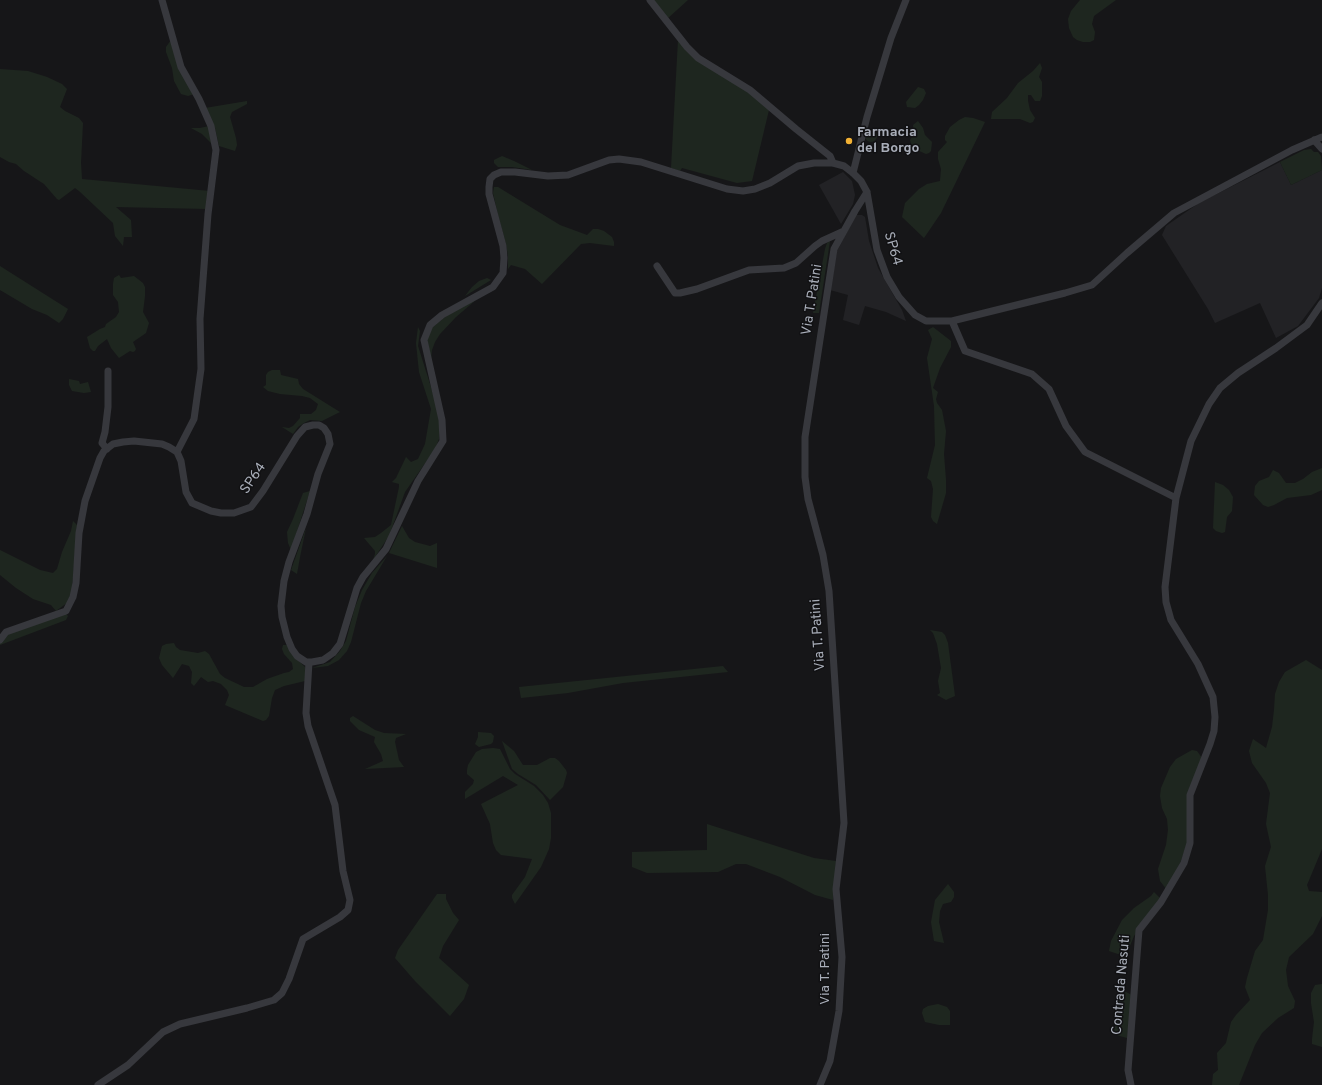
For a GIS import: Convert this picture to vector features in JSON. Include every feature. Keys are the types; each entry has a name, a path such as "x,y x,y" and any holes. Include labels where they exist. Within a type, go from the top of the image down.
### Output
{"street":[{"path":"0,640 6,632 66,611 73,597 76,583 79,533 85,501 100,458 107,449 113,444 134,441 162,444 176,452 194,419 201,369 200,319 208,214 216,150 211,126 199,99 181,67 162,0"},
{"path":"650,0 687,47 698,58 750,90 830,156 833,163"},
{"path":"854,173 867,117 891,38 906,0"},
{"name":"SP64","path":"176,452 181,461 186,492 192,503 221,513 234,513 251,507 297,436 305,427 319,425 324,428 328,434 330,444 318,474 284,581 281,597 282,617 292,649 297,656 306,662 323,660 333,653 340,644 357,588 363,577 386,549 418,481 443,441 442,420 424,340 430,325 442,315 493,287 503,273 503,246 489,194 490,179 494,175 501,172 548,176 568,175 609,160 619,159 641,162 727,189 743,191 754,189 770,183 798,166 814,163 833,163 844,166 854,173 861,181 867,192 877,250 886,277 899,296 915,315 926,321 952,321 1058,295 1092,285 1174,213 1292,150 1322,137"},
{"path":"1314,140 1322,149"},
{"name":"Via T. Patini","path":"820,1085 830,1062 839,1011 842,957 836,889 844,823 829,591 823,555 808,499 805,477 805,437 834,249 867,192"},
{"path":"657,266 675,293 680,293 697,289 750,270 784,268 796,263 814,246 844,231"},
{"name":"Contrada Nasuti","path":"1131,1085 1128,1070 1139,930 1161,902 1184,863 1190,843 1190,795 1214,731 1213,697 1198,664 1171,620 1166,602 1165,587 1176,498 1191,441 1209,404 1220,388 1238,373 1307,325 1322,303"},
{"path":"952,321 966,351 1032,374 1049,389 1066,426 1085,452 1176,498"},
{"path":"107,449 102,443 108,407 108,370"},
{"path":"98,1085 128,1066 163,1032 180,1024 274,1000 282,993 289,980 303,939 340,917 348,910 350,900 343,871 335,805 308,726 306,713 309,662"}],"shaded area":[{"path":"652,0 688,0 667,19"},
{"path":"1080,0 1116,0 1094,16 1092,24 1095,32 1094,40 1090,42 1077,40 1073,37 1069,28 1068,19 1071,11"},
{"path":"171,40 194,94 188,96 181,94 174,81 172,68 166,52 166,47"},
{"path":"678,40 755,97 769,110 752,181 737,183 682,168 680,171 671,168"},
{"path":"1040,63 1042,68 1039,77 1042,82 1042,96 1040,101 1035,101 1031,95 1028,95 1030,110 1035,118 1033,122 1030,123 1020,119 991,119 992,112 1007,98 1018,83 1033,71"},
{"path":"0,69 28,71 47,77 62,84 67,89 60,107 79,118 83,123 81,163 82,179 210,191 208,209 116,207 131,220 132,237 124,237 123,246 115,236 113,223 75,188 59,200 44,184 16,164 0,157"},
{"path":"918,87 924,89 926,93 923,100 915,108 907,107 906,102"},
{"path":"247,101 247,104 232,112 230,117 236,138 237,145 235,151 219,146 215,128 205,108"},
{"path":"965,117 985,122 941,213 924,238 902,217 905,203 919,189 927,184 940,181 941,169 938,159 938,152 947,142 945,140 945,136 950,127"},
{"path":"918,121 923,128 925,135 932,142 931,151 926,154 917,150 911,144 910,140 914,134 913,125"},
{"path":"209,126 214,146 202,134 191,128"},
{"path":"869,130 873,130 877,136 873,142 869,142 865,138 865,134"},
{"path":"1311,149 1314,152 1318,152 1321,156 1322,170 1291,185 1280,162 1304,150"},
{"path":"502,156 532,170 512,167 498,167 494,163 494,160"},
{"path":"1280,162 1291,185 1322,170 1322,288 1319,298 1298,326 1276,338 1260,303 1215,323 1208,309 1162,235 1166,226 1199,203"},
{"path":"843,172 852,181 855,195 853,204 841,224 819,185"},
{"path":"494,187 498,187 560,225 587,235 593,229 604,231 612,237 614,246 590,243 581,244 542,284 525,269 511,265 508,269 506,244 493,193"},
{"path":"856,215 862,215 865,217 869,241 878,268 902,310 906,321 886,312 865,306 859,325 843,320 848,295 830,290 837,251"},
{"path":"830,241 819,313 813,313 825,249 827,243"},
{"path":"0,266 68,309 63,319 59,323 0,290"},
{"path":"119,275 121,278 134,276 143,283 145,287 145,296 143,312 149,323 146,333 133,342 136,349 135,351 130,351 119,358 111,348 107,339 98,346 95,351 93,351 90,348 87,337 105,327 106,324 116,317 119,312 118,302 113,295 113,284 114,278"},
{"path":"487,278 491,280 465,296 479,281"},
{"path":"477,299 456,317 440,334 432,350 431,360 427,338 431,328 454,310"},
{"path":"418,327 420,331 418,346 437,406 440,422 439,439 435,449 405,492 389,536 373,560 375,551 364,538 375,537 391,525 399,487 399,484 392,482 396,478 406,457 411,462 418,459 425,444 431,409 419,372 416,343"},
{"path":"933,327 951,341 951,347 940,368 933,388 938,392 936,399 942,410 946,431 944,454 946,493 937,524 931,517 933,489 931,481 927,478 935,445 934,406 927,358 932,339 928,330"},
{"path":"272,370 280,370 281,375 298,379 299,384 303,389 340,412 322,421 310,420 298,427 293,434 282,427 289,428 293,426 300,418 300,414 311,414 316,410 318,404 310,398 268,391 263,387 266,385 266,375"},
{"path":"69,379 79,381 80,384 88,382 91,392 84,393 72,391 69,385"},
{"path":"1322,468 1322,490 1311,495 1287,498 1268,507 1263,505 1254,495 1255,486 1259,481 1269,477 1273,470 1279,473 1286,483 1295,483 1312,472"},
{"path":"1215,482 1223,485 1229,490 1233,497 1232,511 1227,517 1225,532 1222,533 1213,528"},
{"path":"310,491 291,550 288,543 287,532 303,493"},
{"path":"73,521 77,525 72,591 67,603 56,611 51,605 33,599 0,575 0,550 40,570 53,573 57,569 71,531"},
{"path":"402,526 409,538 415,542 430,546 437,543 437,568 389,553"},
{"path":"306,528 300,557 297,574 291,570"},
{"path":"387,556 366,591 347,651 339,660 328,666 312,668 330,662 340,651 346,641 355,607 362,590 372,573"},
{"path":"66,614 68,616 66,620 0,645 8,632"},
{"path":"930,630 942,632 948,643 955,696 946,700 937,695 940,693 938,681 941,668 937,644 933,633"},
{"path":"174,643 180,650 198,653 205,651 209,654 220,674 244,687 253,687 267,679 289,672 293,669 292,663 284,654 282,649 283,645 287,645 305,667 305,681 284,686 275,690 269,716 263,721 225,705 229,695 227,690 221,684 213,681 208,682 201,677 194,686 191,683 192,672 189,666 182,664 173,678 162,665 159,658 162,646"},
{"path":"1306,660 1322,670 1322,849 1307,885 1309,891 1322,892 1322,916 1313,934 1289,957 1286,970 1288,986 1295,1001 1294,1008 1278,1018 1262,1033 1255,1045 1239,1085 1212,1085 1213,1074 1218,1070 1217,1053 1226,1043 1231,1022 1250,1000 1245,987 1255,951 1263,940 1268,910 1265,866 1271,847 1266,824 1270,793 1266,783 1252,763 1249,751 1253,739 1266,748 1272,727 1275,694 1279,682 1285,672"},
{"path":"723,666 728,672 623,683 568,693 521,698 519,687"},
{"path":"353,716 375,730 384,733 406,734 396,738 395,742 399,760 404,767 365,769 383,761 374,742 375,737 359,730 350,721 350,718"},
{"path":"478,732 491,733 494,736 493,742 491,744 479,747 475,744 478,737"},
{"path":"502,741 514,751 523,765 537,765 550,758 555,758 559,761 567,773 563,787 550,800 536,785 512,769"},
{"path":"482,749 500,749 510,769 534,786 543,795 548,803 551,813 551,838 549,849 541,867 515,904 512,895 525,877 532,859 501,855 496,850 493,843 490,824 481,804 518,785 503,776 465,799 465,792 473,784 474,780 467,774 468,765 476,752"},
{"path":"1192,750 1197,751 1202,758 1189,789 1189,837 1181,861 1167,890 1160,881 1158,869 1166,845 1168,830 1167,819 1162,808 1160,796 1161,788 1170,767 1176,759"},
{"path":"707,824 814,858 836,861 833,900 815,895 780,877 746,864 736,864 718,872 647,873 632,867 632,852 707,850"},
{"path":"948,884 954,892 954,897 951,902 943,904 940,911 939,922 944,943 934,941 931,922 935,900"},
{"path":"1154,892 1161,899 1134,936 1125,956 1109,951 1111,941 1122,920"},
{"path":"437,894 446,894 446,899 453,913 459,920 443,946 439,958 469,985 464,999 450,1016 415,981 395,958 398,950"},
{"path":"1322,984 1322,1047 1312,1044 1314,1022 1311,993 1315,985"},
{"path":"1126,992 1132,995 1127,1038 1116,1035 1114,1032 1117,1014 1115,1002 1121,994"},
{"path":"938,1004 947,1007 950,1011 950,1025 939,1025 925,1022 922,1013 923,1009 928,1006"}],"place":[{"name":"Farmacia del Borgo","path":"849,141"}]}
